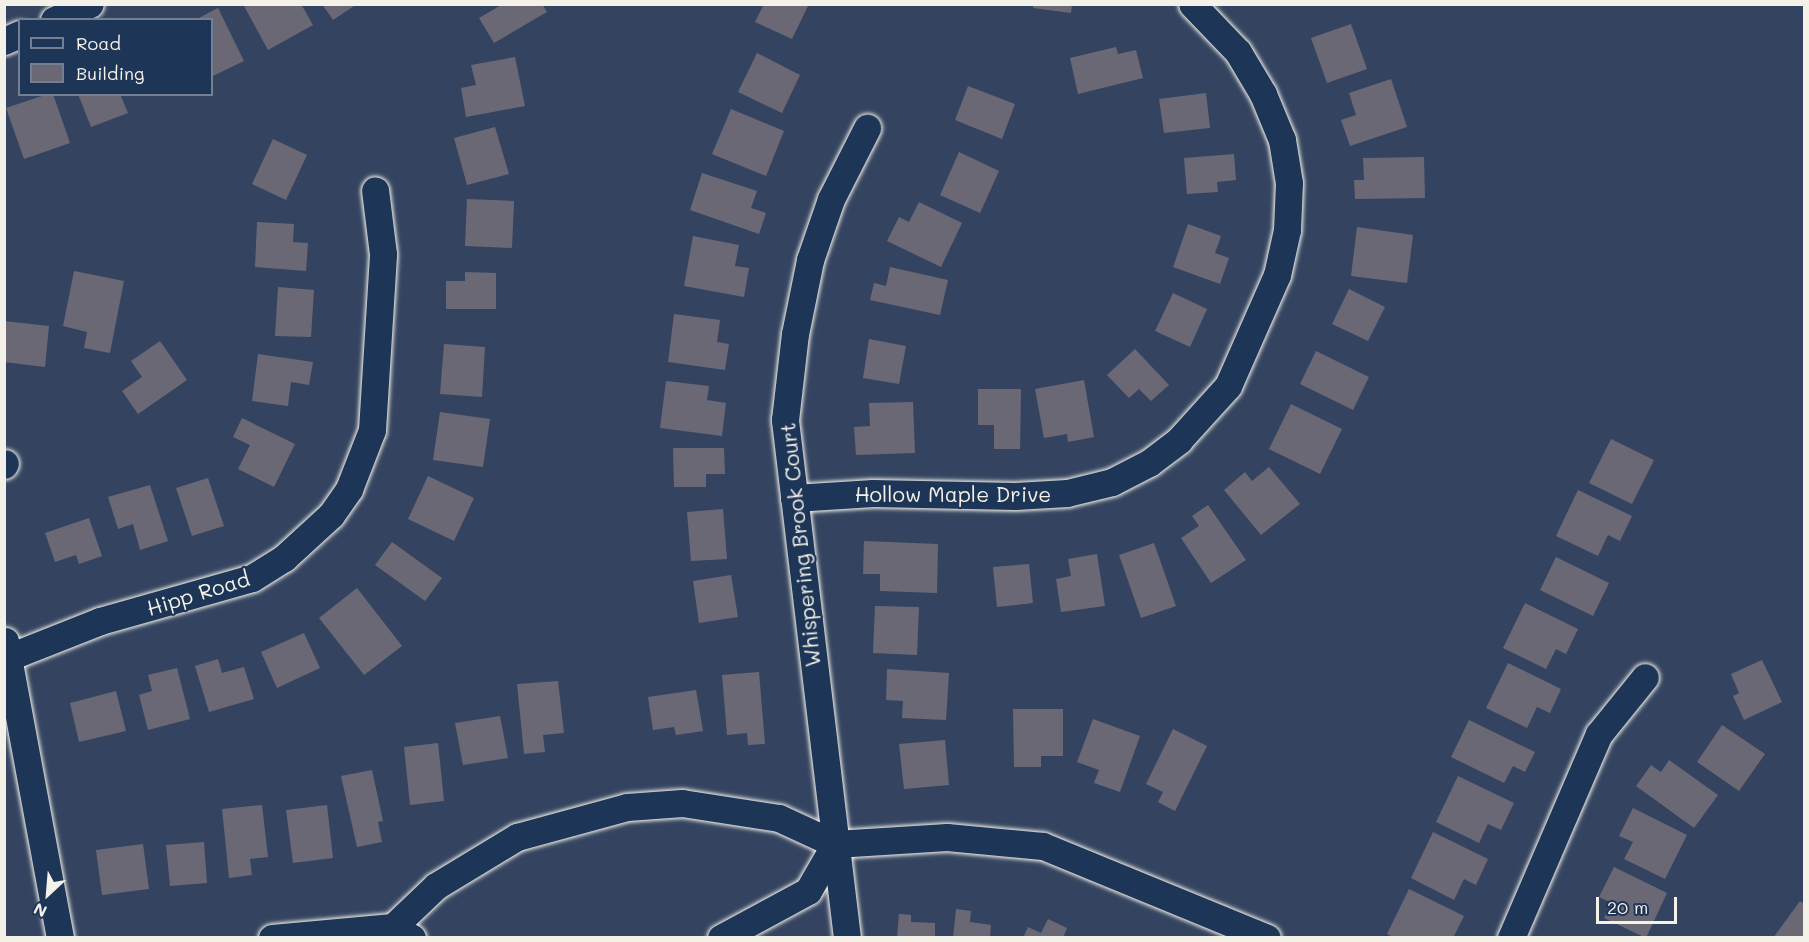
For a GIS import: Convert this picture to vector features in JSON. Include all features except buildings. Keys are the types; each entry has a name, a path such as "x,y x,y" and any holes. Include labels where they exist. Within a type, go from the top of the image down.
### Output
{"street":[{"path":"58,18 90,4"},
{"name":"Hollow Maple Drive","path":"794,498 873,493 1015,496 1067,493 1112,482 1179,440 1228,386 1277,275 1287,230 1289,183 1282,140 1263,94 1238,52 1192,4"},
{"path":"4,41 18,35"},
{"name":"Whispering Brook Court","path":"847,938 785,420 795,334 810,260 831,199 867,128"},
{"name":"Hipp Road","path":"6,652 100,621 252,578 310,537 331,515 349,489 372,429 383,254 375,190"},
{"path":"6,652 60,938"},
{"path":"1511,938 1599,734 1646,677"},
{"path":"272,938 403,932 436,886 517,837 627,807 682,803 730,808 779,818 835,844 948,837 1043,846 1267,938"},
{"path":"721,938 808,891 835,844"}]}
